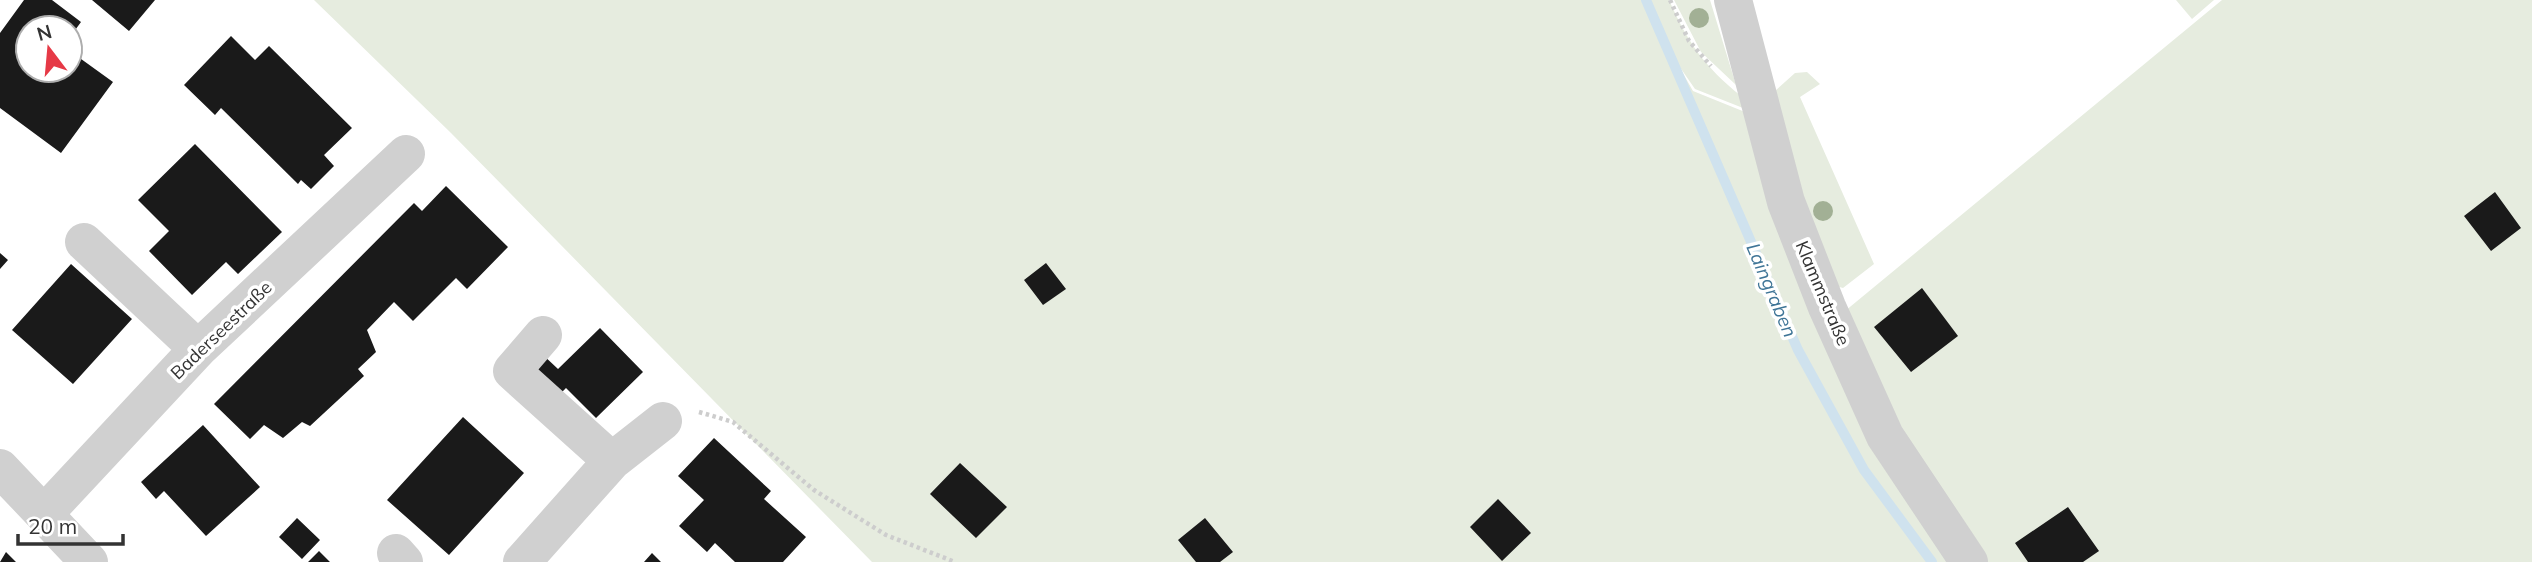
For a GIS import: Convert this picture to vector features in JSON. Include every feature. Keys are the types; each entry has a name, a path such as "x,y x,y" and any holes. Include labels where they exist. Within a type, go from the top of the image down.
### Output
{"street":[{"name":"Klammstraße","path":"1732,0 1786,202 1827,307 1885,436 1969,562"},
{"name":"Baderseestraße","path":"44,513 198,349 406,155"},
{"path":"84,242 198,349"},
{"path":"543,335 512,371 612,461"},
{"path":"522,562 612,461 663,421"},
{"path":"0,468 89,562"}],"path":[{"path":"663,421 696,411 733,422 814,490 886,535 955,562"}],"shaded area":[{"path":"314,0 1669,0 1698,53 1741,96 1743,108 1695,89 1677,63 1693,91 1745,112 1822,330 2222,0 2532,0 2532,562 872,562 451,133"},
{"path":"1674,0 1710,0 1736,85 1701,52"},
{"path":"2176,0 2214,0 2192,19"},
{"path":"1807,72 1820,84 1800,97 1874,264 1843,288 1825,283 1765,100 1795,73"}],"building":[{"path":"24,0 52,0 70,14 14,14 14,84 84,84 84,61 113,82 61,153 0,108 0,33"},
{"path":"92,0 155,0 129,31"},
{"path":"231,36 255,60 269,46 352,128 324,155 334,166 311,189 301,180 298,184 221,108 215,115 184,85"},
{"path":"195,144 282,232 238,274 226,262 192,295 149,251 169,231 138,200"},
{"path":"446,186 508,247 467,289 456,278 413,321 394,302 367,330 376,352 358,369 364,376 310,426 302,422 283,438 264,425 250,439 214,404 414,203 422,211"},
{"path":"2495,192 2521,228 2491,251 2464,216"},
{"path":"0,253 8,260 0,269"},
{"path":"1046,263 1066,289 1043,305 1024,280"},
{"path":"71,264 132,319 73,384 12,330"},
{"path":"1922,288 1958,336 1911,372 1874,327"},
{"path":"600,328 643,372 596,418 566,388 551,403 521,373 541,353 558,369"},
{"path":"463,417 524,473 449,555 387,500"},
{"path":"203,425 260,487 206,536 164,491 156,499 141,482"},
{"path":"714,438 771,491 764,499 806,537 783,562 735,562 715,543 707,552 679,526 704,500 678,476"},
{"path":"960,463 1007,507 976,538 930,494"},
{"path":"1498,499 1531,533 1502,561 1470,527"},
{"path":"2068,507 2099,551 2083,562 2028,562 2015,543"},
{"path":"297,518 320,540 302,559 279,537"},
{"path":"1205,518 1233,552 1220,562 1196,562 1178,540"},
{"path":"319,551 330,562 308,562"},
{"path":"6,552 16,562 0,562"},
{"path":"652,553 661,562 644,562"}],"waterway":[{"name":"Laingraben","path":"1646,0 1798,350 1864,470 1932,562"}]}
